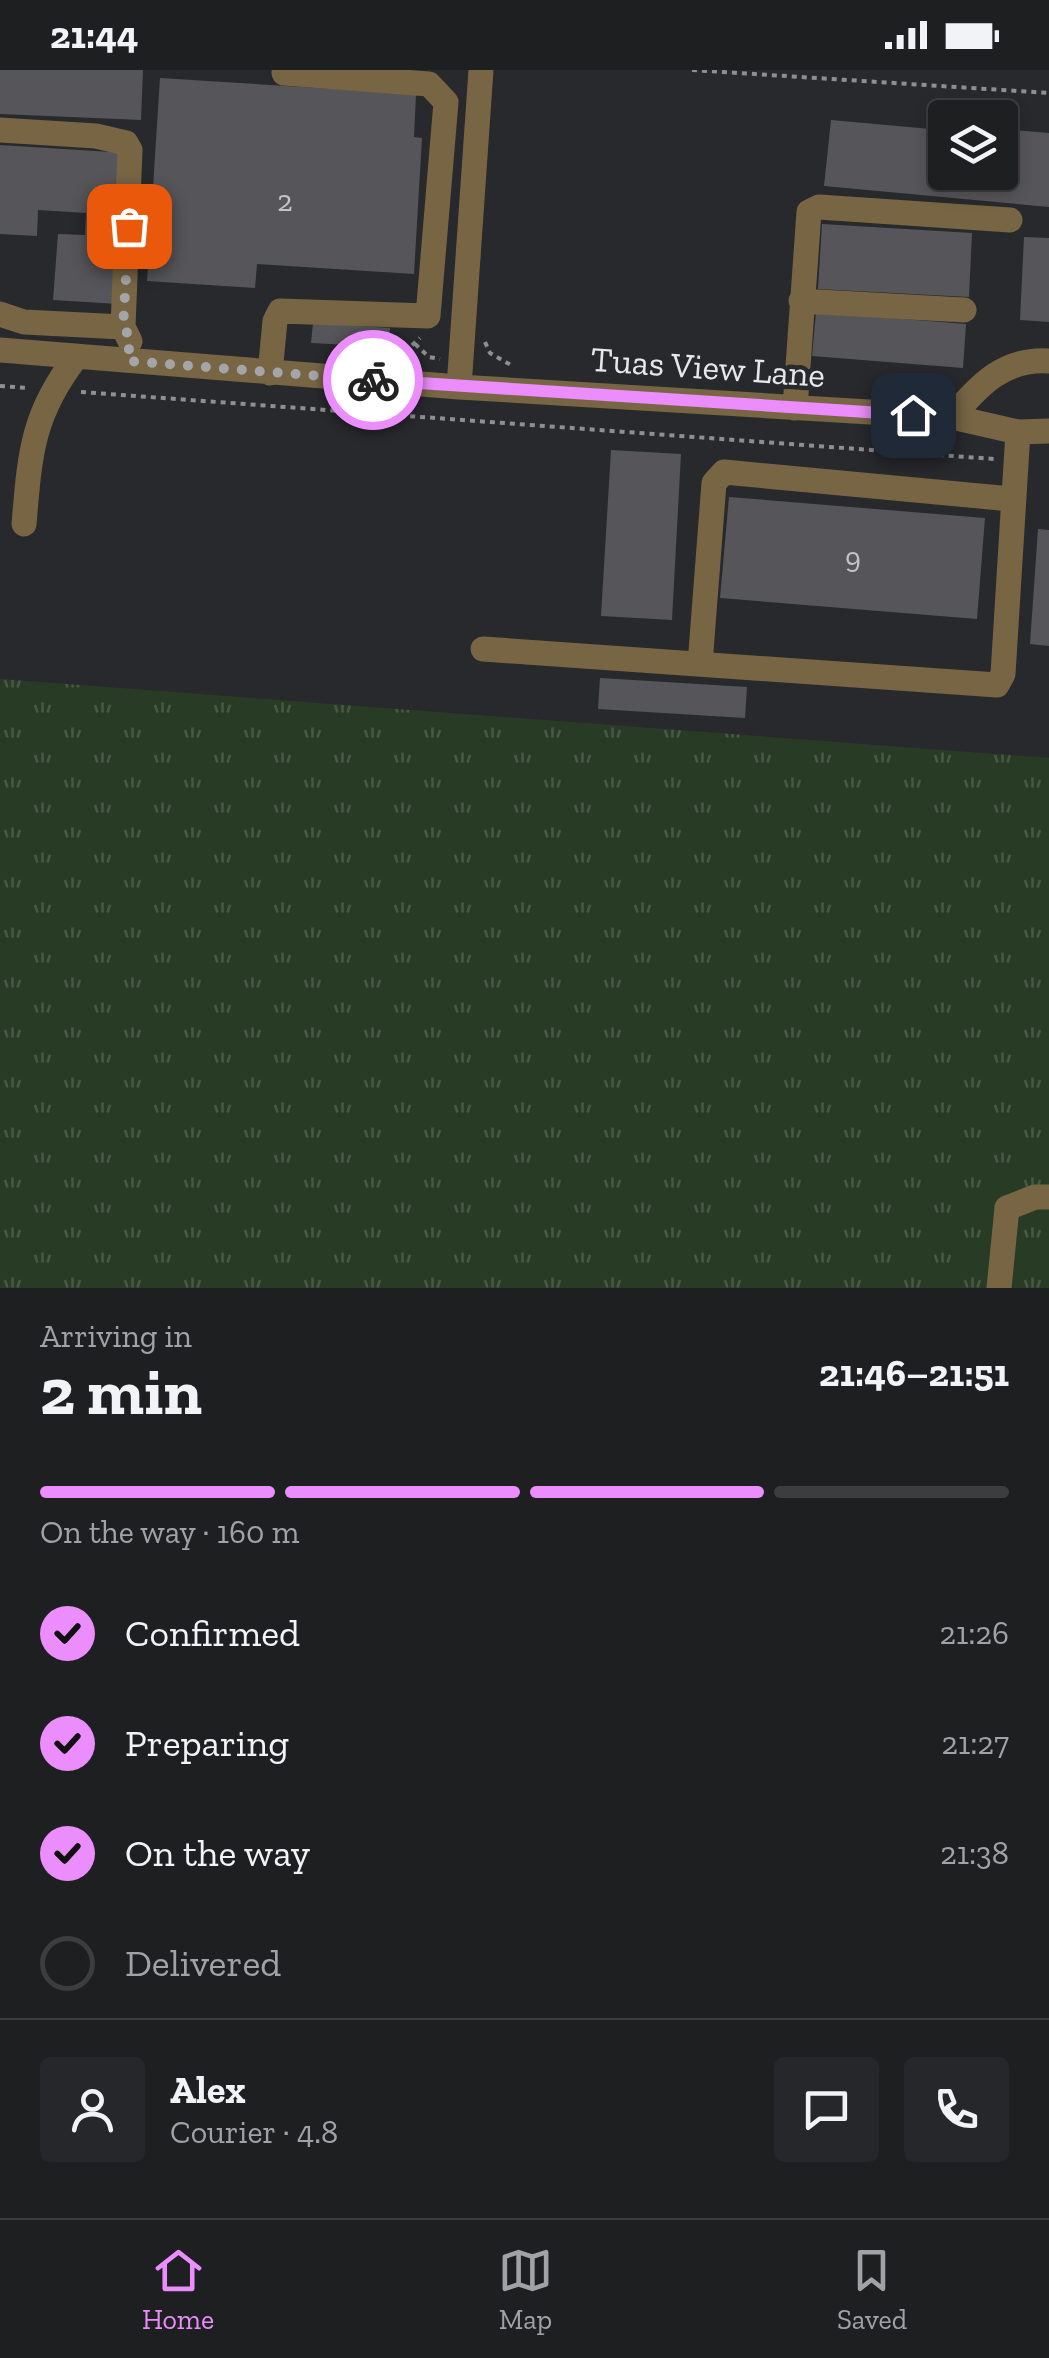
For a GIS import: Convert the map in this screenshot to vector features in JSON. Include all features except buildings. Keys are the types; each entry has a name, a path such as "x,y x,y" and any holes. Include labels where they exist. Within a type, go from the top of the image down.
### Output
{"lane":[{"path":"459,387 481,70"},
{"path":"270,373 274,321 280,312 428,316 446,102 430,84 284,74"},
{"path":"0,130 96,136 126,143 130,150 123,328 130,336 128,361"},
{"path":"794,408 806,218 813,209 1010,220"},
{"path":"802,301 964,310"},
{"path":"0,314 24,322 123,328"},
{"name":"Tuas View Lane","path":"0,350 459,387 952,417 1018,432 1049,431"},
{"path":"24,524 30,447 51,390 78,356"},
{"path":"952,417 982,382 1007,367 1049,361"},
{"path":"483,649 997,685 1003,674 1018,432"},
{"path":"700,664 714,484 724,472 1011,499"},
{"path":"999,1288 1007,1208 1035,1196 1049,1198"}],"path":[{"path":"692,70 1049,93"},
{"path":"484,339 490,353 510,365 528,367"},
{"path":"0,386 1015,460"}],"green space":[{"path":"0,679 1049,758 1049,1288 0,1288"}],"way so far":[{"path":"129,226 123,328 130,336 128,361 373,380"}],"route":[{"path":"373,380 913,415"}]}
